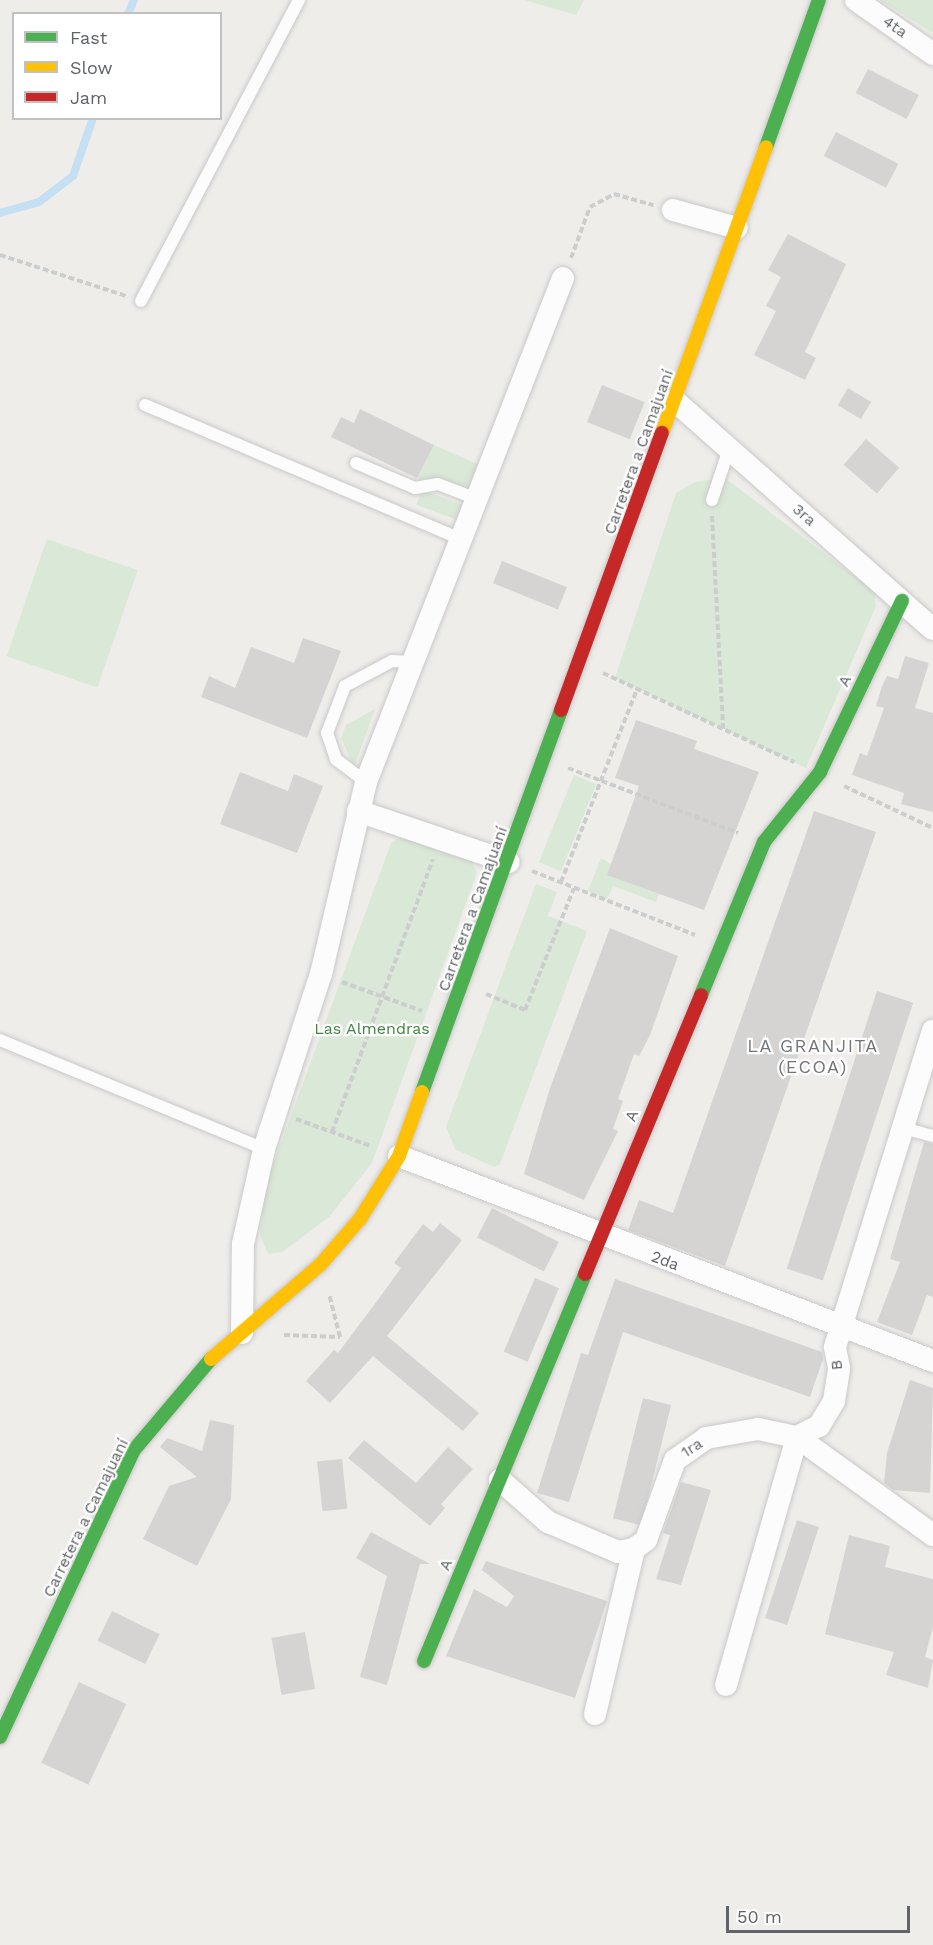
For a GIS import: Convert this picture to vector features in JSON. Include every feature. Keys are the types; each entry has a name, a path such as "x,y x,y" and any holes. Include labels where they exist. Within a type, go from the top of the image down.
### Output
{"main road":[{"name":"Carretera a Camajuaní","path":"0,1737 134,1450 193,1375 321,1264 360,1220 399,1156 509,862 819,0"},
{"name":"A","path":"424,1661 764,842 818,774 902,601"}],"street":[{"name":"4ta","path":"856,0 933,54"},
{"path":"673,210 737,228"},
{"path":"242,1333 243,1244 264,1149 321,974 366,782 459,538 563,278"},
{"name":"3ra","path":"675,401 933,629"},
{"path":"358,811 509,862"},
{"name":"B","path":"797,1437 819,1426 834,1401 839,1368 835,1347 933,1031"},
{"name":"2da","path":"399,1156 600,1236 933,1361"},
{"name":"1ra","path":"634,1549 645,1539 675,1460 705,1438 758,1429 797,1437 933,1535"},
{"path":"726,1686 797,1437"},
{"path":"500,1480 548,1522 618,1552 634,1549 595,1714"}],"lane":[{"path":"141,301 299,0"},
{"path":"145,405 459,538"},
{"path":"712,500 729,449"},
{"path":"356,463 415,488 438,484 475,498"},
{"path":"366,782 336,759 327,733 345,686 392,661 412,662"},
{"path":"0,1040 264,1149"},
{"path":"903,1128 933,1136"}],"path":[{"path":"563,278 590,207 614,194 673,210"},
{"path":"0,255 141,301"},
{"path":"712,500 723,729"},
{"path":"580,662 933,828"},
{"path":"561,882 637,689"},
{"path":"545,759 764,842"},
{"path":"332,1132 440,839"},
{"path":"509,862 721,945"},
{"path":"463,984 525,1010 574,888"},
{"path":"321,974 449,1021"},
{"path":"276,1112 399,1156"},
{"path":"242,1333 340,1337 321,1264"}],"green space":[{"path":"525,0 584,0 576,15"},
{"path":"880,0 933,0 933,33"},
{"path":"434,445 482,466 472,487 417,478"},
{"path":"725,478 874,591 876,606 806,768 615,678 676,493 695,482"},
{"path":"422,490 465,506 460,521 417,505"},
{"path":"47,539 138,570 97,687 7,656"},
{"path":"375,709 354,767 341,738 346,725"},
{"path":"574,775 596,784 561,871 539,862"},
{"name":"Las Almendras","path":"401,837 472,862 477,873 372,1163 329,1217 282,1252 268,1254 260,1235 266,1184 391,843"},
{"path":"601,858 659,894 656,902 613,886 607,899 588,891"},
{"path":"536,884 557,892 548,916 587,931 500,1164 494,1167 455,1149 446,1127"}],"building":[{"path":"868,69 919,95 907,119 856,93"},
{"path":"836,132 898,164 886,188 824,156"},
{"path":"788,234 846,264 805,352 816,358 805,380 754,355 776,311 766,306 781,277 768,270"},
{"path":"602,385 645,402 630,439 587,422"},
{"path":"848,388 871,402 861,419 838,405"},
{"path":"360,409 434,445 417,478 331,437 341,417 354,423"},
{"path":"866,439 899,468 877,494 844,465"},
{"path":"502,561 567,587 558,609 493,583"},
{"path":"303,638 341,651 307,738 201,697 209,676 235,688 251,647 294,663"},
{"path":"905,656 929,663 915,708 933,713 933,812 901,804 904,793 852,775 860,753 867,756 884,708 876,706 882,686 887,676 898,679"},
{"path":"636,720 697,741 694,749 759,772 704,910 607,875 639,786 615,778"},
{"path":"240,772 288,791 294,774 323,786 297,853 220,824"},
{"path":"814,811 876,832 725,1266 628,1230 639,1200 673,1213"},
{"path":"610,928 678,956 650,1035 639,1056 634,1054 618,1099 623,1101 613,1129 618,1131 584,1200 524,1174 550,1088"},
{"path":"877,991 913,1003 823,1280 787,1269"},
{"path":"924,1142 933,1144 933,1297 927,1295 912,1335 877,1322 900,1262 890,1259"},
{"path":"492,1208 559,1242 544,1271 477,1237"},
{"path":"440,1223 462,1240 387,1336 479,1413 463,1431 373,1356 330,1403 306,1381 334,1350 338,1353 383,1293 401,1268 394,1263 423,1224 433,1232"},
{"path":"535,1278 559,1288 528,1362 504,1352"},
{"path":"615,1279 822,1352 823,1359 810,1397 623,1332 569,1502 537,1493 581,1353 588,1355"},
{"path":"910,1380 933,1388 930,1493 893,1490 884,1483 887,1453"},
{"path":"643,1398 671,1405 641,1525 613,1518"},
{"path":"210,1420 234,1425 231,1499 197,1566 143,1539 169,1486 197,1477 160,1447 167,1438 202,1451"},
{"path":"364,1440 416,1483 448,1447 473,1469 441,1504 445,1508 430,1526 348,1458"},
{"path":"342,1459 347,1509 322,1511 317,1462"},
{"path":"681,1482 711,1490 681,1585 656,1579 670,1535 663,1533"},
{"path":"797,1520 819,1527 787,1625 765,1618"},
{"path":"371,1532 430,1564 420,1564 387,1685 360,1677 387,1576 356,1558"},
{"path":"849,1535 890,1546 885,1567 933,1579 933,1627 925,1657 933,1660 928,1688 886,1675 894,1652 825,1634"},
{"path":"486,1561 607,1601 575,1698 446,1656 474,1589 507,1607 514,1596 482,1570"},
{"path":"112,1611 160,1634 145,1664 98,1641"},
{"path":"305,1632 315,1689 282,1695 272,1638"},
{"path":"79,1682 126,1704 89,1785 41,1763"}],"waterway":[{"path":"129,12 134,0"},
{"path":"0,213 39,202 73,176 92,120"}],"traffic: fast":[{"path":"766,147 819,0"},
{"path":"701,995 764,842 820,772 902,601"},
{"path":"422,1092 561,710"},
{"path":"424,1661 585,1274"},
{"path":"0,1737 134,1450 211,1359"}],"traffic: slow":[{"path":"662,433 766,147"},
{"path":"211,1359 321,1264 360,1219 399,1156 422,1092"}],"traffic: jam":[{"path":"561,710 662,433"},
{"path":"585,1274 701,995"}],"district":[{"name":"LA GRANJITA (ECOA)","path":"813,1057"}]}
